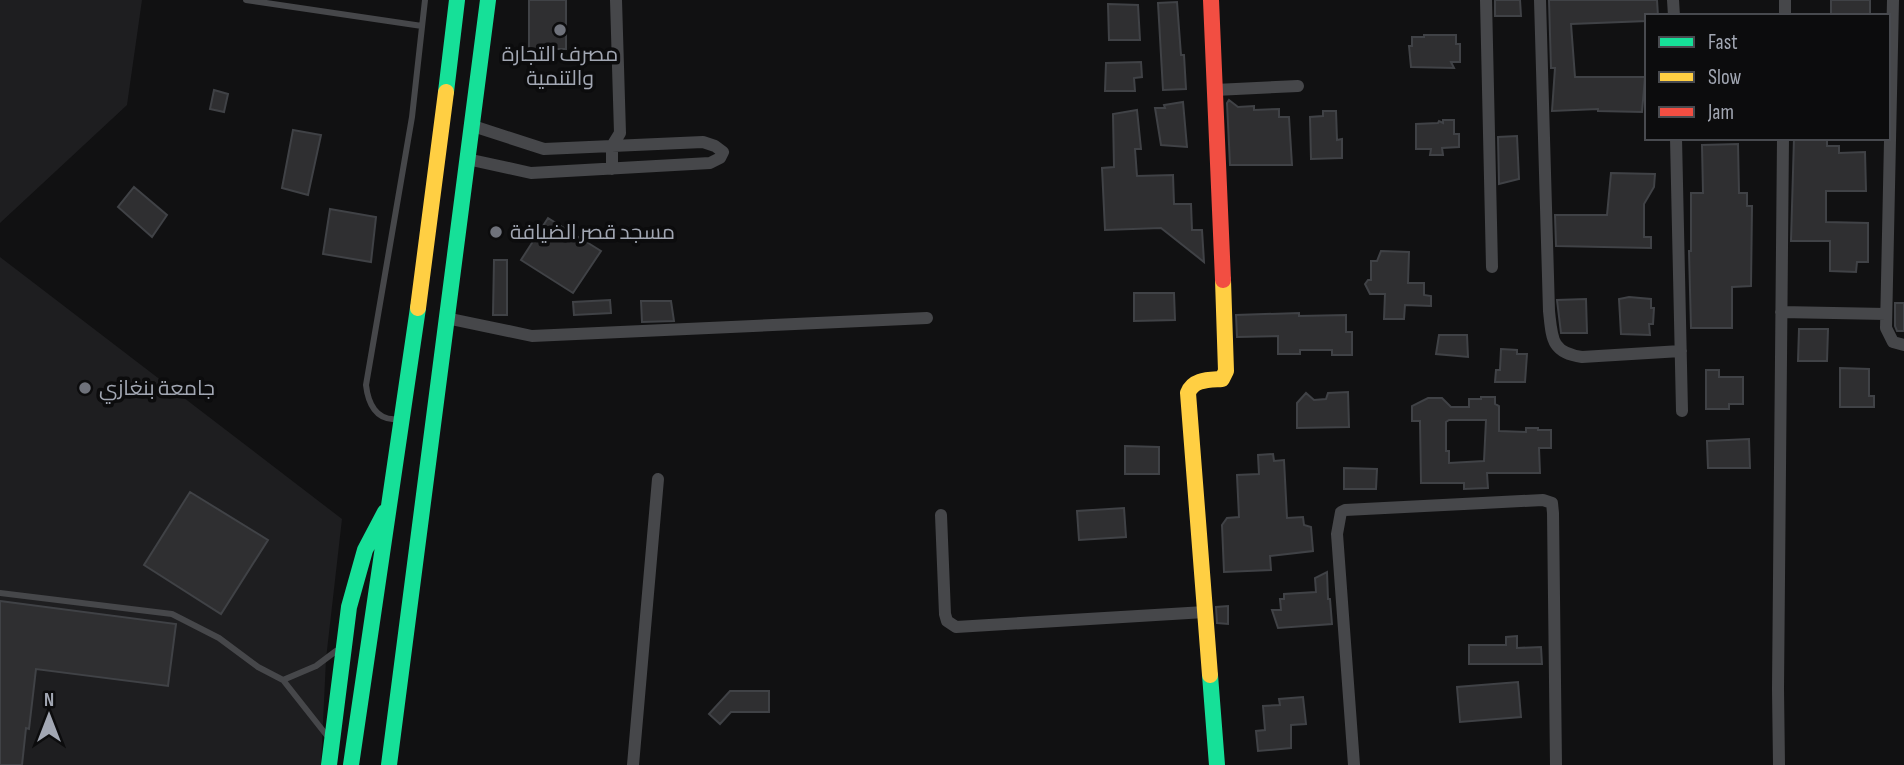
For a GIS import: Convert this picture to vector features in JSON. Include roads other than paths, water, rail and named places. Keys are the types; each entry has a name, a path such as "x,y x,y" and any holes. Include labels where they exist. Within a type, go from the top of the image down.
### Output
{"main road":[{"path":"351,765 409,384 457,0"},
{"path":"388,765 488,0"},
{"path":"1211,0 1226,371 1222,379 1192,384 1188,393 1217,765"},
{"path":"328,765 344,644 356,579 363,554 391,500"}],"street":[{"path":"612,169 612,146 620,132 616,0"},
{"path":"1486,0 1492,267"},
{"path":"1540,0 1549,311 1555,346 1569,355 1582,357 1681,351"},
{"path":"1893,0 1886,314 1888,336 1893,342 1904,345"},
{"path":"1215,90 1298,86"},
{"path":"467,159 531,173 546,173 710,163 720,158 723,152 703,142 544,149 473,126"},
{"path":"620,132 632,145 633,168"},
{"path":"1676,140 1682,411"},
{"path":"1779,765 1783,140"},
{"path":"544,149 546,173"},
{"path":"1782,312 1886,314"},
{"path":"446,318 532,336 927,318"},
{"path":"633,765 659,479"},
{"path":"1354,765 1337,534 1341,512 1543,500 1552,503 1553,513 1556,765"},
{"path":"941,515 945,614 947,621 956,627 1205,612"}],"lane":[{"path":"246,0 422,26"},
{"path":"402,418 390,420 378,414 371,407 366,385 412,117 425,0"},
{"path":"0,593 172,614 219,638 258,667 283,680 332,743"},
{"path":"283,680 316,666 344,644"}],"place":[{"name":"مصرف التجارة والتنمية","path":"560,30"},
{"name":"مسجد قصر الضيافة","path":"496,232"},
{"name":"جامعة بنغازي","path":"85,388"}]}
